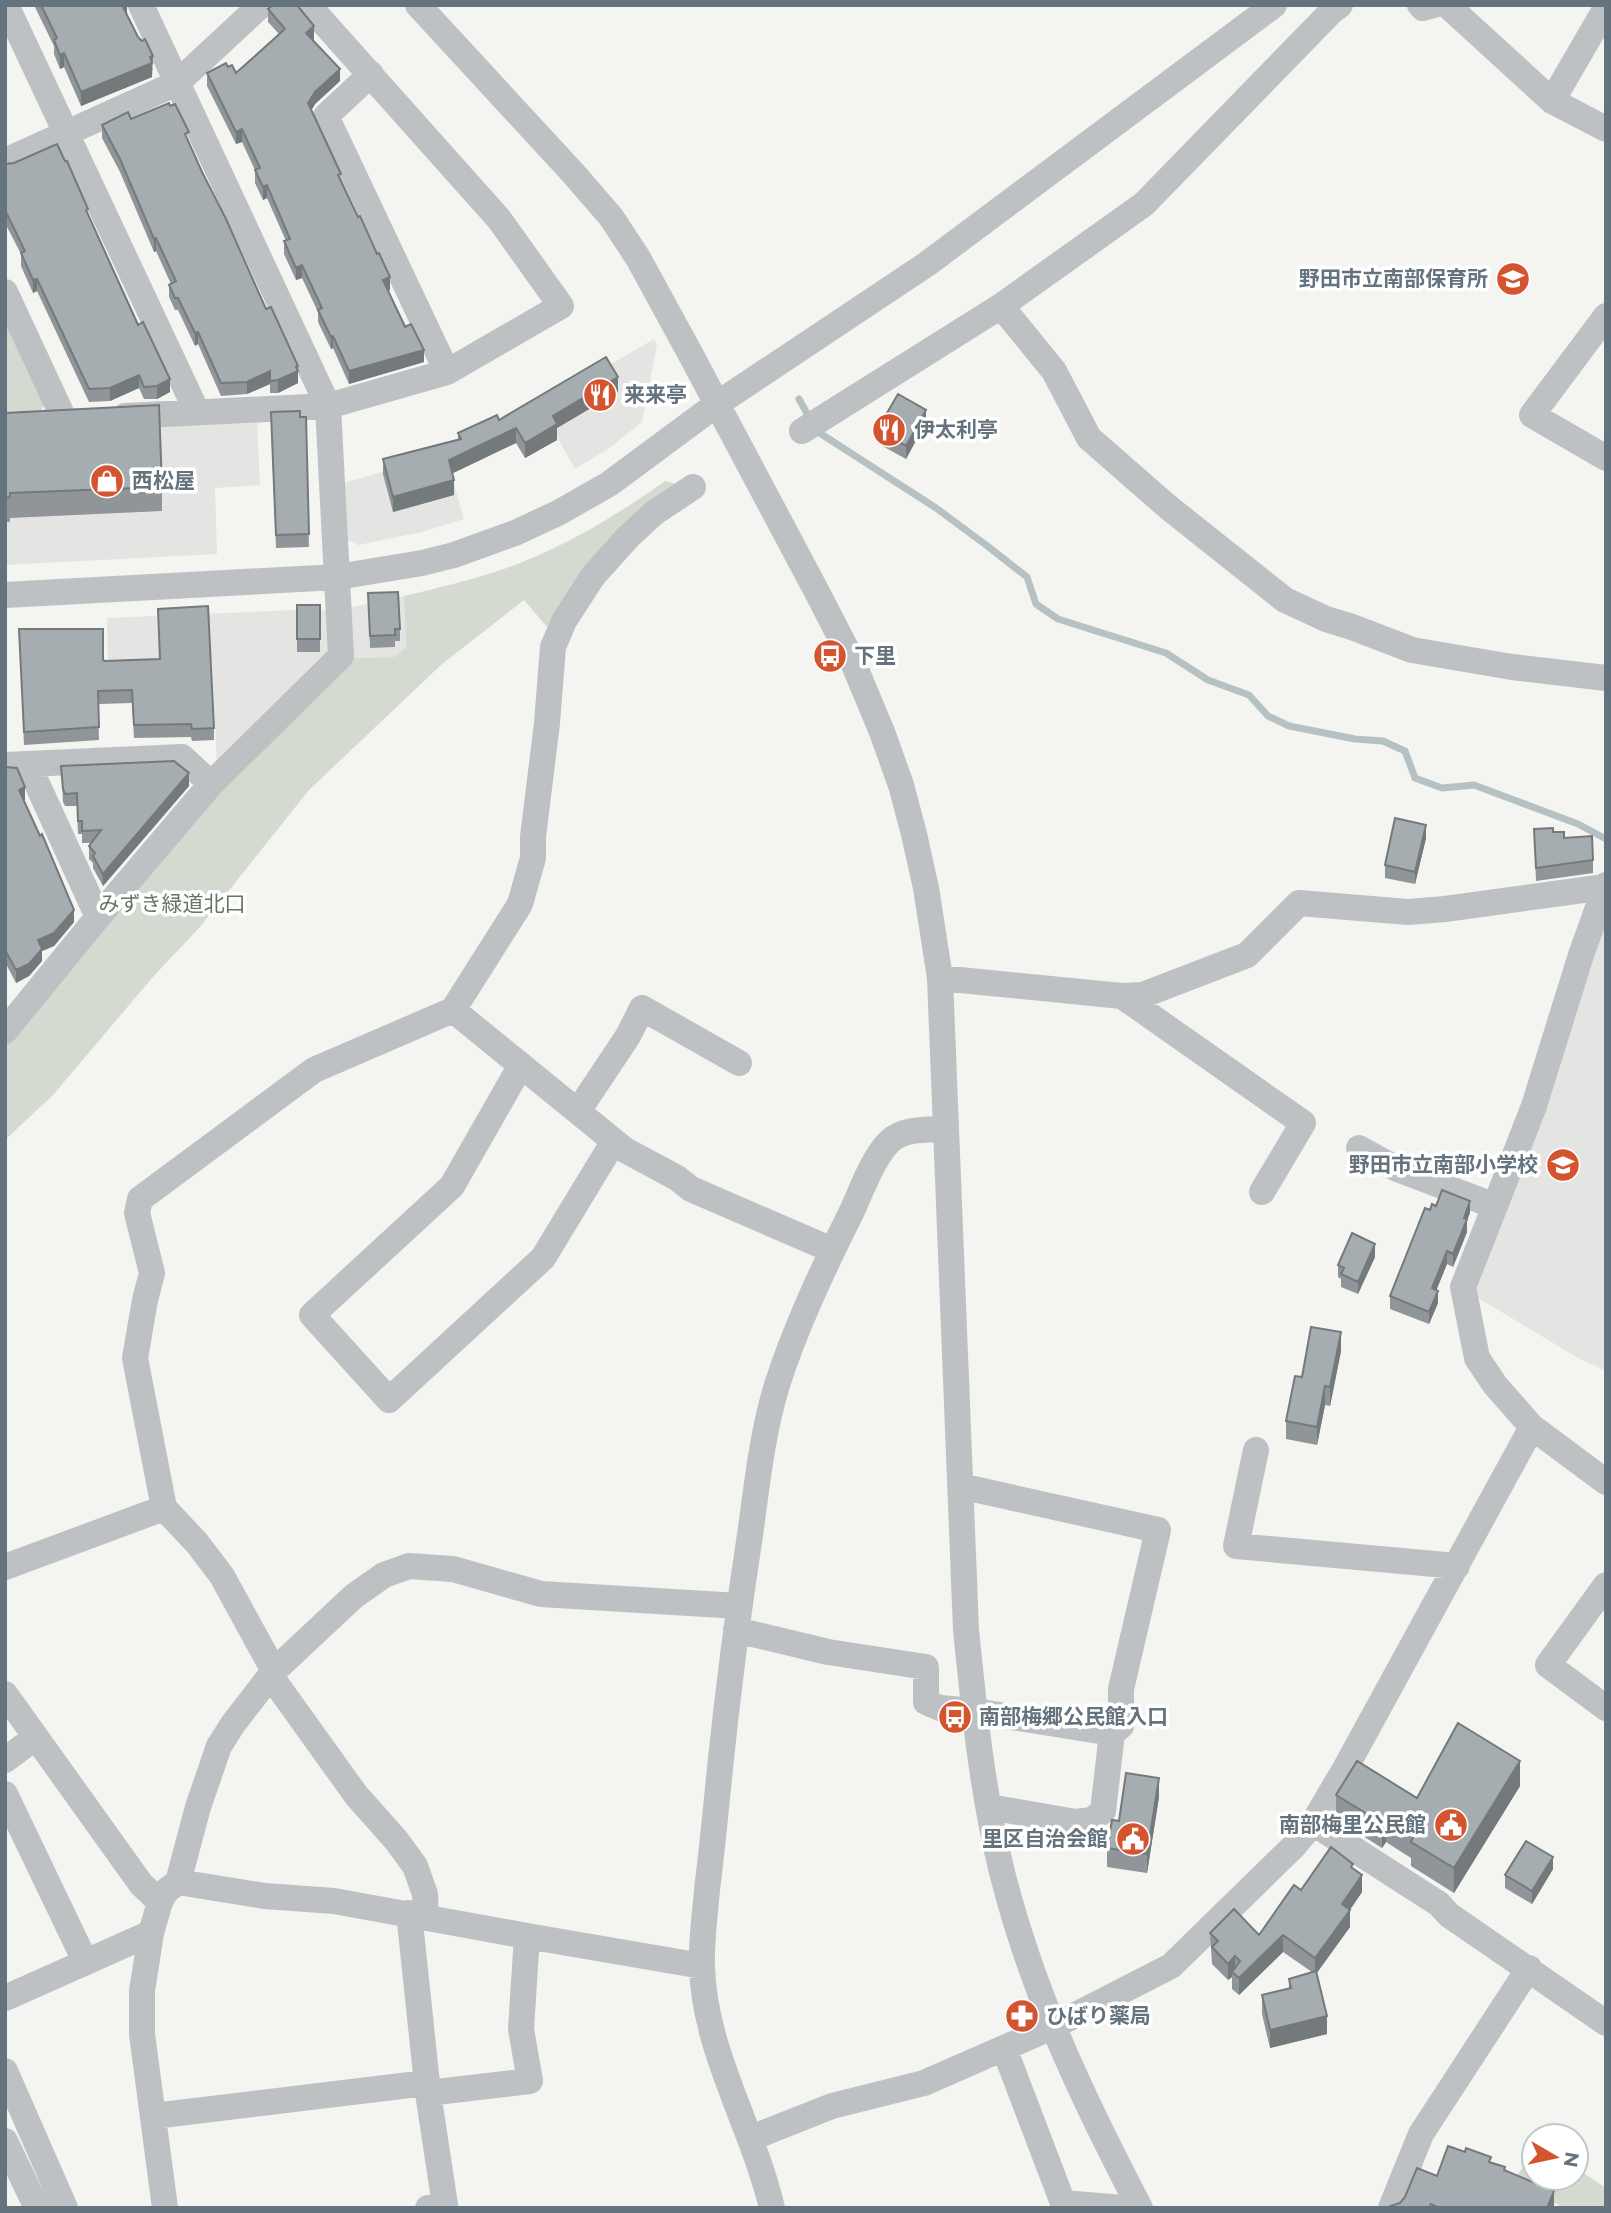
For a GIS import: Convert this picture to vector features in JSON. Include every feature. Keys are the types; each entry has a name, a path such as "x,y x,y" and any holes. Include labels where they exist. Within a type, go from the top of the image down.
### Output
{"street":[{"path":"6,5 197,412"},
{"path":"5,1031 98,916 211,784 341,656 328,406 141,5"},
{"path":"5,161 177,83 261,5"},
{"path":"5,292 53,419 328,406 447,372 561,306 499,219 308,5"},
{"path":"418,5 573,173 611,217 638,258 852,660 901,785 926,888 940,978 966,1630 974,1711 989,1807 1018,1930 1052,2027 1096,2124 1140,2208"},
{"path":"5,595 337,577 454,555 537,523 609,484 717,404 927,264 1274,5"},
{"path":"802,431 1001,306 1143,204 1340,5"},
{"path":"1420,5 1423,8 1434,5"},
{"path":"1552,101 1606,8"},
{"path":"1460,9 1552,101 1606,129"},
{"path":"371,74 326,116 447,372"},
{"path":"1001,306 1054,371 1089,438 1168,507 1285,600 1326,619 1412,650 1512,667 1606,678"},
{"path":"1606,316 1532,415 1606,458"},
{"path":"428,2208 445,2205 427,2088 417,1916 425,1894 415,1866 356,1795 272,1673 222,1576 197,1543 164,1508 135,1357 152,1273 136,1213 140,1199 314,1070 453,1010 520,904 533,858 553,647 564,621 593,576 628,537 654,513 693,487"},
{"path":"98,916 16,765 182,757 211,784"},
{"path":"940,978 1122,996 1143,995 1248,955 1299,903 1408,912 1605,886 1534,1106 1463,1287 1477,1358 1495,1385 1532,1427 1606,1482"},
{"path":"1122,996 1303,1123 1262,1192"},
{"path":"578,1111 628,1036 642,1008 739,1063"},
{"path":"453,1010 625,1150 677,1178 691,1189 832,1250"},
{"path":"521,1065 452,1186 312,1315 389,1399 543,1258 614,1141"},
{"path":"772,2208 751,2138 728,2081 711,2025 702,1966 705,1915 738,1618 764,1432 793,1340 832,1250 880,1154 891,1140 915,1131 946,1129"},
{"path":"1359,1148 1395,1168 1495,1206"},
{"path":"751,2138 832,2106 924,2083 1052,2027 1171,1966 1294,1846 1313,1823 1532,1427"},
{"path":"1256,1450 1236,1546 1457,1566"},
{"path":"960,1486 1158,1530 1121,1689 1121,1726 1112,1733 1103,1811 1092,1820 1076,1822 989,1807"},
{"path":"5,1567 164,1508"},
{"path":"165,2208 142,2034 142,1991 151,1933 160,1902 166,1891 178,1882 198,1807 219,1746 233,1724 272,1673 354,1596 384,1575 409,1566 453,1569 541,1594 738,1618 828,1652 926,1667 926,1702 940,1708 1112,1733"},
{"path":"1606,1586 1548,1665 1606,1708"},
{"path":"5,1694 141,1884 160,1902"},
{"path":"5,1760 36,1737"},
{"path":"5,1794 85,1961"},
{"path":"1313,1823 1439,1904 1449,1915 1606,2022"},
{"path":"178,1882 265,1896 334,1900 527,1937 702,1966"},
{"path":"5,1998 151,1933"},
{"path":"154,2116 427,2088 530,2081 521,2029 527,1937"},
{"path":"1391,2208 1421,2134 1529,1968"},
{"path":"1004,2048 1063,2203 1123,2208"},
{"path":"5,2071 65,2208"},
{"path":"5,2141 37,2208"}],"shaded area":[{"path":"654,339 657,345 642,422 608,449 575,469 540,406"},
{"path":"257,420 260,485 215,488 217,554 5,565 5,433"},
{"path":"445,453 464,519 422,532 358,545 344,538 341,484"},
{"path":"404,596 406,647 395,657 352,658 349,610 352,607"},
{"path":"318,609 329,612 331,644 327,654 217,765 212,659 108,666 107,618"},
{"name":"野田市立南部小学校","path":"1606,919 1606,1371 1578,1358 1473,1295"}],"green space":[{"path":"5,316 45,403 41,411 5,412"},
{"name":"みずき緑道北口","path":"665,481 684,486 551,627 546,626 524,600 442,664 309,790 199,928 152,978 53,1095 5,1140 5,1044 210,803 352,658 394,657 406,647 404,596 492,573 546,552 608,519"},
{"path":"1520,2171 1520,2184 1513,2180"},
{"path":"1590,2177 1606,2188 1606,2208 1564,2208 1535,2192 1590,2192"}],"building":[{"path":"41,5 122,5 138,37 142,41 145,39 153,56 150,57 152,63 81,92 64,53 60,55 54,40 57,38"},
{"path":"273,5 297,5 314,26 306,33 340,69 315,92 308,103 341,174 338,175 390,277 383,280 405,327 411,324 424,350 349,371 318,310 322,308 302,265 296,268 284,241 290,239 267,185 263,187 255,170 260,168 242,129 236,132 207,73 226,63 228,67 232,65 236,73 285,29 268,9"},
{"path":"169,103 170,106 175,104 189,132 185,134 202,172 266,309 271,307 298,366 298,371 278,380 270,381 270,371 247,382 221,383 198,332 195,333 169,285 176,281 102,125 128,112 131,119"},
{"path":"57,144 67,161 138,325 143,322 170,379 157,386 144,387 139,375 110,388 89,389 37,279 33,280 21,253 25,251 5,210 5,164 14,163"},
{"path":"606,357 618,377 553,416 557,424 525,443 516,428 449,460 454,480 393,497 383,459 461,439 458,433 497,415 499,420"},
{"path":"898,394 926,410 906,446 877,430"},
{"path":"159,405 162,487 10,493 10,497 5,498 5,413"},
{"path":"300,411 300,417 306,417 309,534 276,535 271,412"},
{"path":"398,592 400,629 395,629 395,635 370,636 368,593"},
{"path":"297,605 320,605 320,639 297,639"},
{"path":"208,606 214,728 192,729 191,724 134,725 132,690 98,691 99,727 24,732 19,629 103,629 103,660 160,659 158,609"},
{"path":"174,761 189,773 103,874 93,856 95,853 89,846 101,830 82,831 82,821 78,821 77,793 65,794 61,766"},
{"path":"5,767 17,768 25,787 19,790 40,836 42,834 74,910 54,933 38,940 42,949 29,964 16,970 5,950"},
{"path":"1395,818 1426,825 1415,872 1385,865"},
{"path":"1553,828 1553,832 1564,832 1564,838 1592,836 1593,860 1536,868 1534,829"},
{"path":"1442,1190 1470,1201 1464,1218 1467,1219 1453,1254 1447,1251 1432,1288 1438,1291 1429,1312 1390,1296 1425,1208 1430,1210 1432,1204 1436,1206"},
{"path":"1352,1233 1375,1244 1358,1282 1341,1274 1344,1268 1338,1265"},
{"path":"1311,1327 1341,1332 1330,1387 1325,1386 1317,1427 1286,1421 1295,1376 1302,1377"},
{"path":"1458,1723 1520,1761 1454,1868 1411,1842 1414,1835 1386,1817 1382,1823 1336,1795 1357,1761 1417,1798"},
{"path":"1126,1773 1159,1778 1147,1854 1107,1848 1112,1820 1119,1821"},
{"path":"1526,1841 1553,1857 1532,1891 1505,1875"},
{"path":"1331,1847 1353,1864 1351,1867 1362,1875 1342,1904 1350,1910 1315,1958 1283,1935 1239,1978 1232,1972 1240,1961 1235,1956 1228,1964 1212,1947 1218,1941 1210,1933 1234,1909 1259,1935 1294,1885 1301,1890"},
{"path":"1316,1971 1327,2016 1270,2030 1262,1995 1291,1988 1289,1979"},
{"path":"1448,2146 1465,2152 1466,2148 1491,2157 1489,2162 1505,2167 1504,2170 1520,2177 1520,2192 1554,2192 1547,2208 1439,2208 1431,2204 1429,2208 1389,2208 1400,2203 1405,2197 1417,2168 1437,2176"}],"waterway":[{"path":"799,399 810,419"},
{"path":"815,430 936,508 986,545 1027,577 1036,604 1058,619 1166,653 1208,680 1249,695 1268,716 1289,726 1355,739 1383,741 1405,751 1415,778 1442,788 1474,785 1578,824 1606,839"}],"place":[{"name":"野田市立南部保育所","path":"1513,279"},
{"name":"来来亭","path":"600,395"},
{"name":"伊太利亭","path":"889,430"},
{"name":"西松屋","path":"107,481"},
{"name":"下里","path":"830,656"},
{"name":"野田市立南部小学校","path":"1563,1165"},
{"name":"南部梅郷公民館入口","path":"955,1717"},
{"name":"南部梅里公民館","path":"1451,1825"},
{"name":"里区自治会館","path":"1133,1839"},
{"name":"ひばり薬局","path":"1022,2016"}]}
